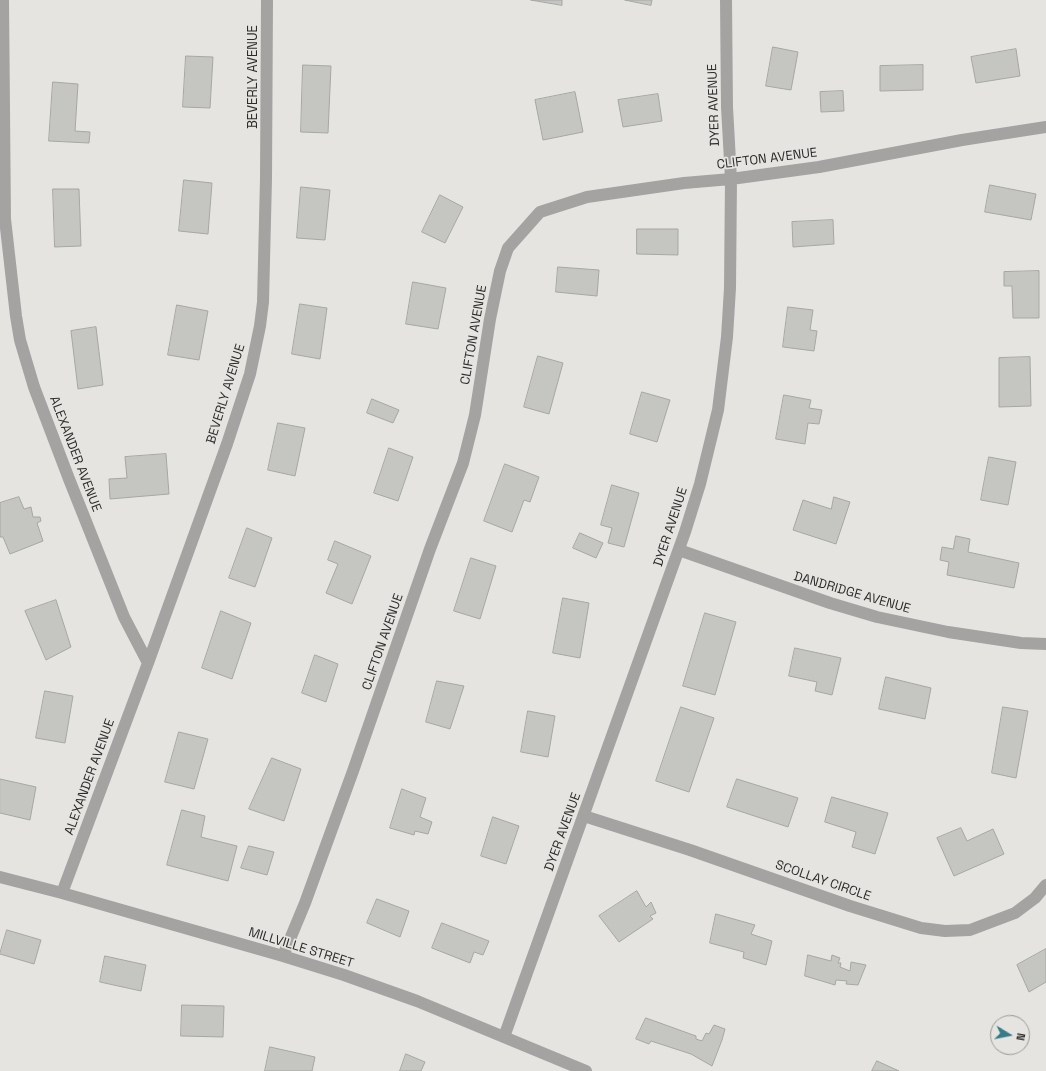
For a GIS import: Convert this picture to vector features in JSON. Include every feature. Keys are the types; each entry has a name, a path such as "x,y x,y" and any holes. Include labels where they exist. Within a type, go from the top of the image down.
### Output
{"street":[{"name":"ALEXANDER AVENUE","path":"3,0 5,219 20,340 34,387 69,480 124,617 148,663 62,893"},
{"name":"BEVERLY AVENUE","path":"148,663 227,444 250,374 260,326 263,302 267,0"},
{"name":"DYER AVENUE","path":"504,1037 678,550 700,484 718,410 728,337 730,288 731,179 726,108 726,0"},
{"name":"CLIFTON AVENUE","path":"283,956 305,902 430,549 463,463 475,415 500,271 508,248 540,212 587,196 819,167 962,140 1046,127"},
{"name":"DANDRIDGE AVENUE","path":"678,550 830,603 877,617 948,632 1021,643 1046,644"},
{"name":"SCOLLAY CIRCLE","path":"584,816 690,850 850,906 921,928 945,931 970,930 1016,913 1035,898 1046,885"},
{"name":"MILLVILLE STREET","path":"0,877 62,893 283,956 381,987 586,1071"}],"building":[{"path":"531,0 562,0 562,5"},
{"path":"625,0 652,0 651,5"},
{"path":"773,47 798,52 791,90 766,86"},
{"path":"1016,49 1020,76 976,83 971,57"},
{"path":"186,56 213,57 210,108 183,107"},
{"path":"303,65 331,66 328,133 301,132"},
{"path":"923,65 923,90 880,91 880,66"},
{"path":"53,82 78,84 75,131 90,132 89,143 49,141"},
{"path":"843,91 844,111 821,112 820,92"},
{"path":"575,92 583,132 543,140 535,100"},
{"path":"658,94 662,121 623,127 618,100"},
{"path":"184,180 212,183 208,234 179,231"},
{"path":"990,185 1036,194 1031,220 985,212"},
{"path":"301,187 330,190 325,240 297,238"},
{"path":"53,189 79,189 81,246 55,247"},
{"path":"440,195 463,207 445,243 422,232"},
{"path":"833,220 834,244 793,247 792,222"},
{"path":"637,229 678,229 678,255 637,254"},
{"path":"558,267 599,270 597,296 556,292"},
{"path":"1039,271 1039,318 1013,318 1012,286 1004,286 1004,272"},
{"path":"413,282 446,288 438,329 406,324"},
{"path":"300,304 327,308 320,359 292,354"},
{"path":"177,305 208,311 199,360 168,355"},
{"path":"788,307 813,310 810,330 817,331 814,351 783,347"},
{"path":"96,327 103,385 78,389 71,331"},
{"path":"538,356 563,363 549,414 524,407"},
{"path":"1030,357 1031,406 999,407 999,358"},
{"path":"642,392 670,400 657,442 630,434"},
{"path":"784,395 811,400 809,408 822,410 819,424 808,423 805,444 776,439"},
{"path":"372,399 399,410 393,423 367,413"},
{"path":"278,423 305,428 295,476 268,470"},
{"path":"389,448 413,457 398,501 374,493"},
{"path":"166,454 169,494 110,499 109,479 127,478 125,457"},
{"path":"989,457 1016,462 1008,505 981,500"},
{"path":"505,464 539,477 530,502 524,500 512,532 484,521"},
{"path":"612,485 639,493 624,547 608,543 612,528 601,525"},
{"path":"19,497 24,509 31,507 33,517 40,517 41,521 37,523 43,541 10,554 3,537 0,537 0,503"},
{"path":"834,497 850,502 836,544 793,530 803,500 831,509"},
{"path":"247,528 272,538 255,587 229,578"},
{"path":"580,533 603,543 596,558 573,548"},
{"path":"956,536 970,539 968,552 1019,563 1014,588 947,575 949,562 940,560 942,547 953,549"},
{"path":"335,541 371,556 352,604 326,593 338,564 328,560"},
{"path":"471,558 496,566 480,619 454,611"},
{"path":"563,598 589,603 580,658 553,653"},
{"path":"56,600 71,647 46,660 25,611"},
{"path":"221,611 251,623 232,679 202,668"},
{"path":"705,613 736,622 715,695 683,686"},
{"path":"795,648 841,658 832,695 815,691 817,682 789,676"},
{"path":"315,655 338,664 326,702 302,693"},
{"path":"886,677 931,688 925,719 879,709"},
{"path":"437,681 464,686 450,729 426,722"},
{"path":"45,691 73,696 65,743 36,738"},
{"path":"681,707 714,718 689,792 656,781"},
{"path":"1003,707 1028,711 1016,778 992,773"},
{"path":"528,711 555,716 548,757 521,752"},
{"path":"179,732 208,739 194,789 165,782"},
{"path":"272,758 301,769 284,821 249,809"},
{"path":"0,779 36,787 30,820 0,813"},
{"path":"737,779 798,798 788,827 727,807"},
{"path":"402,789 426,798 420,817 432,822 428,834 415,831 414,835 390,828"},
{"path":"832,797 888,813 875,854 852,847 856,832 825,822"},
{"path":"182,810 205,816 201,837 237,846 228,881 167,865"},
{"path":"493,817 519,826 506,864 481,856"},
{"path":"961,828 967,841 993,829 1004,854 954,876 937,838"},
{"path":"249,846 274,852 267,875 241,868"},
{"path":"637,891 646,907 651,902 656,913 650,916 653,919 619,942 599,916"},
{"path":"377,899 409,911 400,937 367,923"},
{"path":"716,914 755,925 751,934 772,941 766,965 743,958 744,952 710,943"},
{"path":"442,923 489,941 483,955 474,952 470,963 432,948"},
{"path":"7,930 41,940 34,964 0,954"},
{"path":"1046,949 1046,982 1029,992 1017,965"},
{"path":"808,955 831,961 832,955 840,958 838,963 841,963 840,967 850,971 851,962 866,965 858,985 846,984 847,981 836,980 835,985 805,976"},
{"path":"105,956 146,965 141,991 100,982"},
{"path":"182,1005 224,1006 223,1037 181,1036"},
{"path":"646,1018 696,1036 696,1039 702,1041 706,1033 709,1034 714,1025 725,1029 712,1066 691,1054 651,1041 649,1044 636,1039"},
{"path":"270,1047 315,1057 312,1071 265,1071"},
{"path":"406,1054 425,1062 421,1071 400,1071"},
{"path":"877,1061 899,1071 872,1071"}]}
